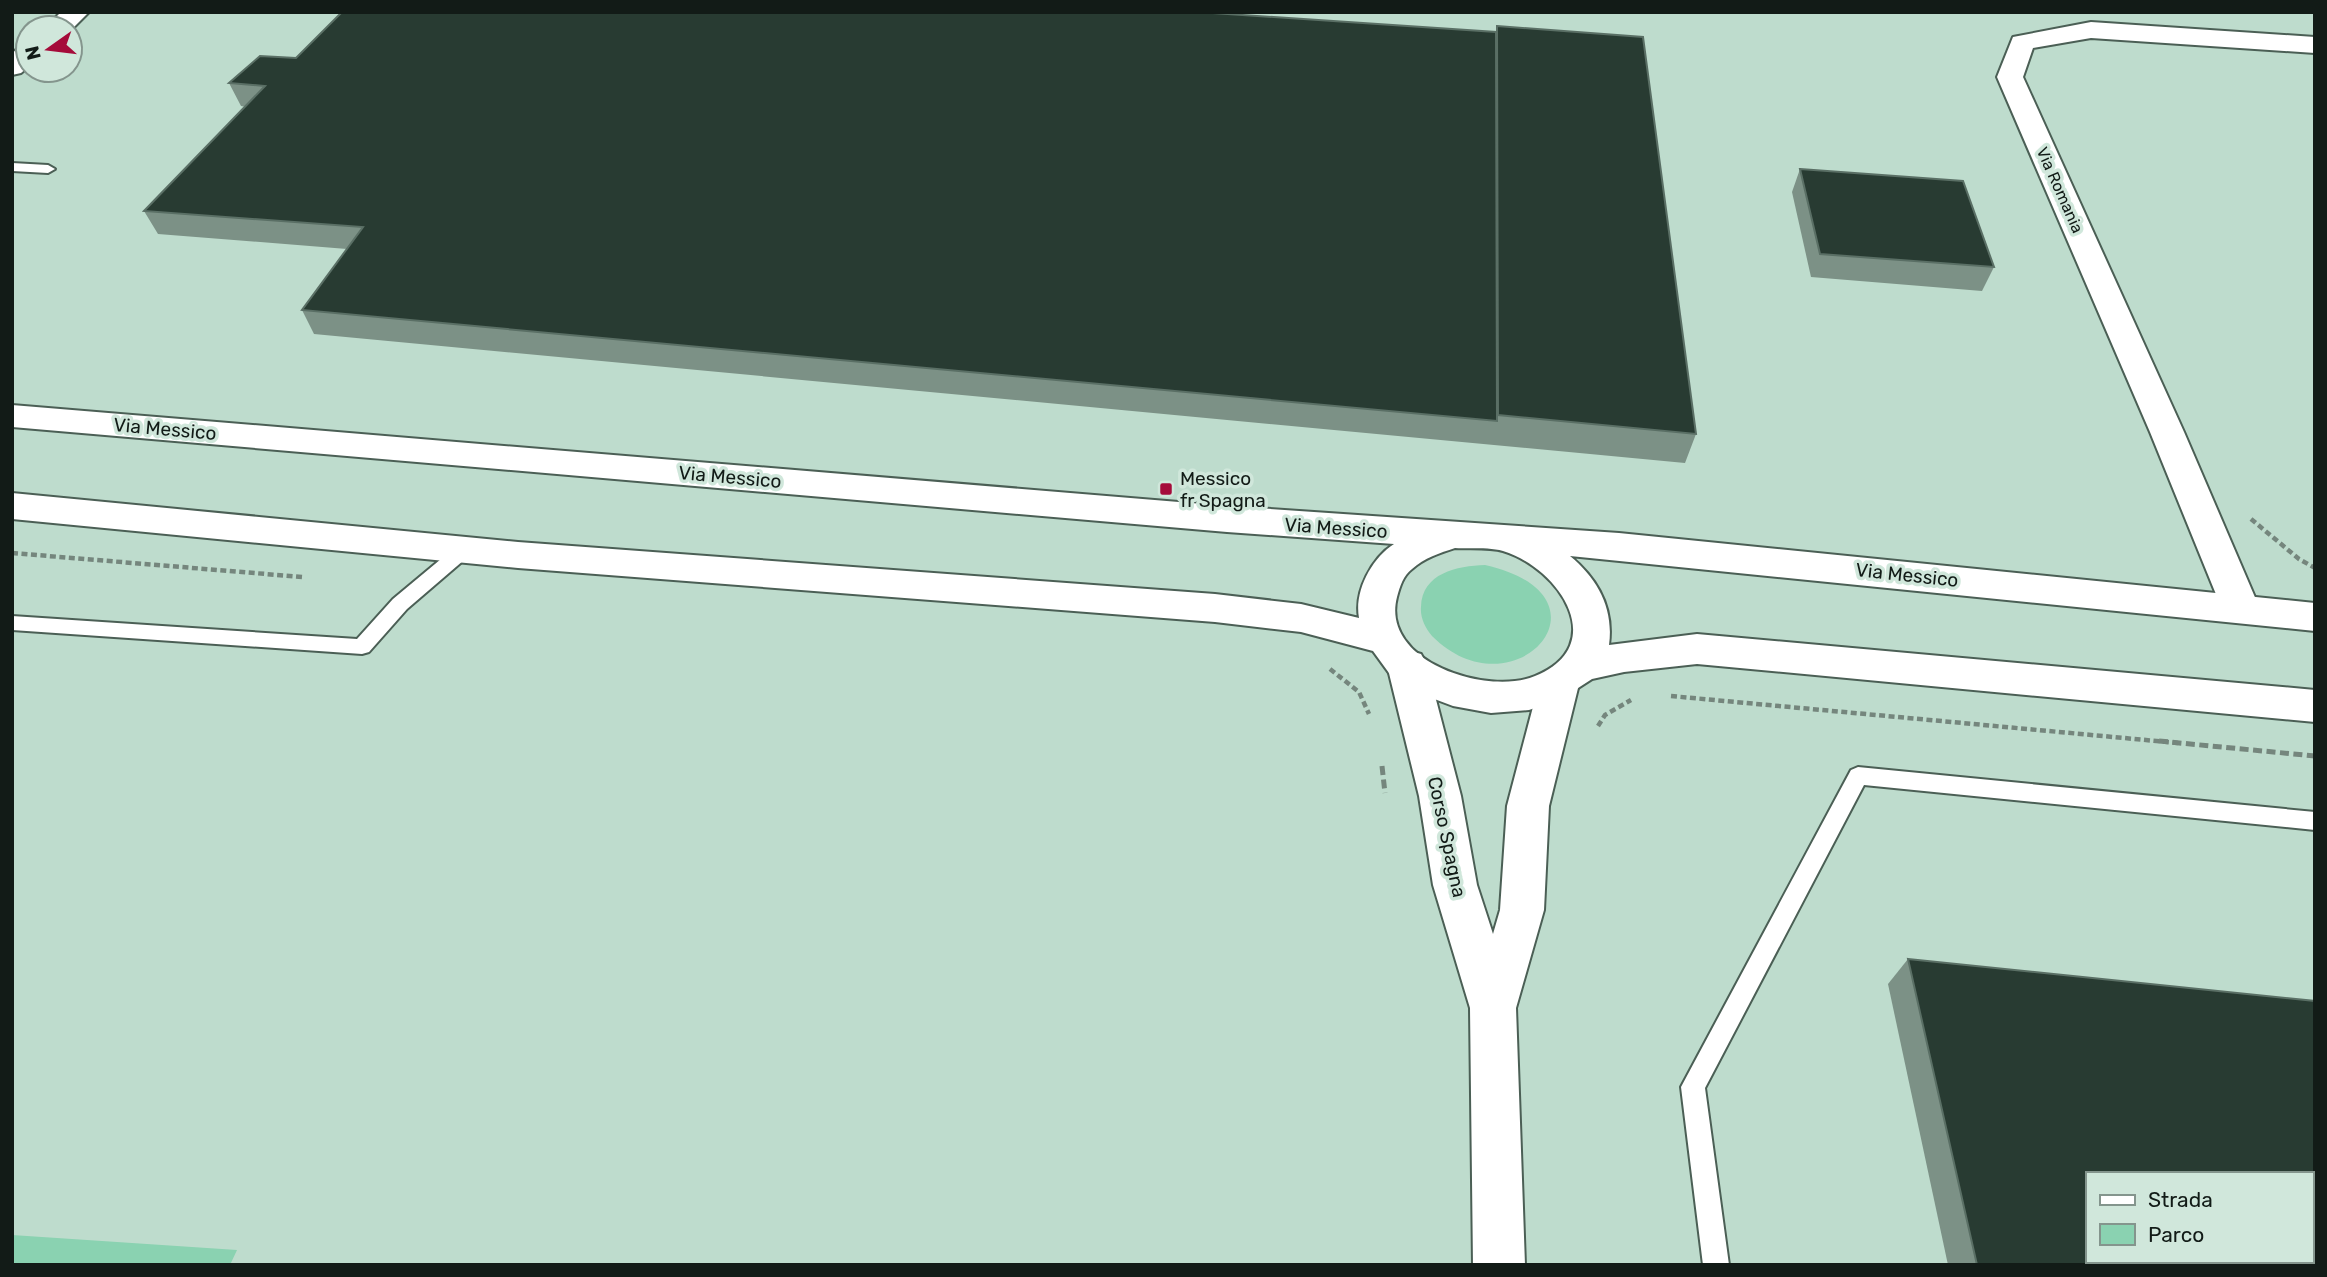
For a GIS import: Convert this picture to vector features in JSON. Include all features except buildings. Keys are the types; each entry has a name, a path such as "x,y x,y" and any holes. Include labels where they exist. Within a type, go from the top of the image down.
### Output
{"street":[{"name":"Via Romania","path":"2241,609 2167,432 2010,77 2022,41 2091,30 2315,45"},
{"name":"Via Messico","path":"12,416 1447,536 1473,534 2315,617"},
{"path":"12,506 465,549 1215,608 1301,618 1396,652 1434,683 1476,696 1499,698 1531,695 1570,675 1624,657 1697,649 2315,706"},
{"name":"Via Messico","path":"1396,652 1376,605 1384,573 1410,550 1447,536"},
{"name":"Via Messico","path":"1499,537 1531,548 1560,565 1581,588 1593,614 1592,641 1570,675"},
{"name":"Corso Spagna","path":"1396,652 1440,796 1455,885 1493,1008 1499,1265"},
{"name":"Corso Spagna","path":"1493,1008 1522,911 1528,806 1570,675"}],"lane":[{"path":"12,167 48,169"},
{"path":"12,623 362,647 400,604 465,549"},
{"path":"1716,1265 1693,1087 1858,776 2315,821"}],"path":[{"path":"2247,516 2299,559 2315,568"},
{"path":"12,553 312,578"},
{"path":"1320,661 1359,692 1374,724"},
{"path":"1662,696 2315,757"},
{"path":"1591,736 1605,715 1636,697"},
{"path":"1381,758 1385,793"}],"shaded area":[{"path":"12,12 2315,12 2315,1265 12,1265"}],"green space":[{"path":"1485,565 1526,580 1546,601 1550,623 1541,643 1521,658 1494,664 1463,658 1427,630 1421,611 1427,586 1434,579 1453,570"},
{"path":"12,1235 237,1250 230,1265 12,1265"}],"place":[{"name":"Messico fr Spagna","path":"1166,489"}]}
